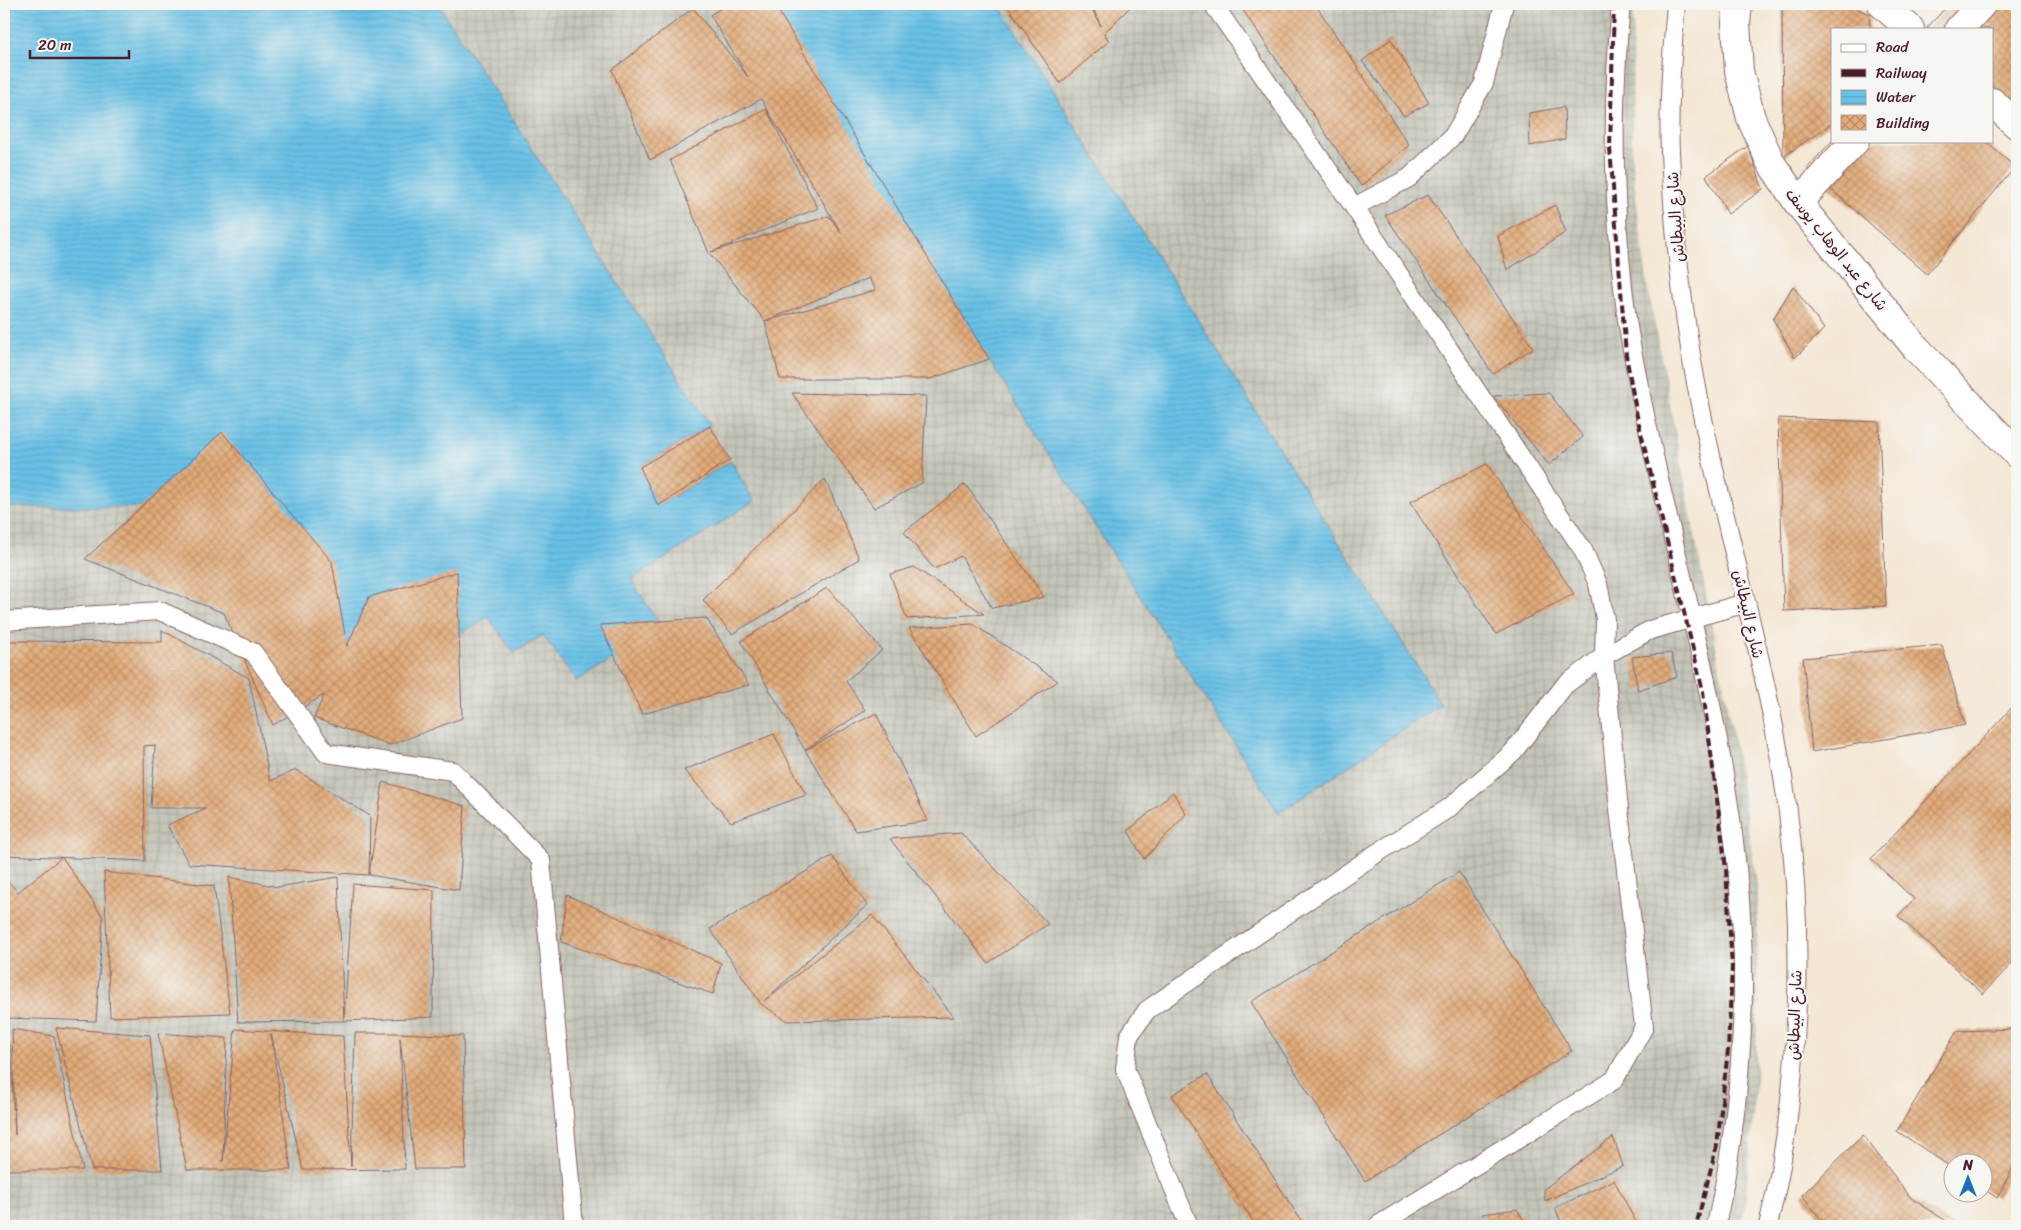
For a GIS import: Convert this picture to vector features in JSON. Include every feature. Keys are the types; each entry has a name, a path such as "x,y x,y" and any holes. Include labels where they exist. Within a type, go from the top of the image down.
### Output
{"street":[{"name":"شارع عبد الوهاب يوسف","path":"1738,4 1736,23 1739,71 1751,118 1771,163 1798,203 1917,349 2017,454"},
{"path":"1882,4 1909,28"},
{"path":"1960,28 1982,4"},
{"path":"1994,104 2017,125"},
{"path":"1798,203 1854,142"}],"lane":[{"path":"1213,4 1354,207 1583,550 1598,584 1605,619 1604,656 1644,1027 1614,1080 1377,1226"},
{"path":"1354,207 1409,178 1453,136 1484,82 1504,4"},
{"path":"1621,4 1617,46 1615,138 1618,229 1627,320 1643,410 1691,617 1727,789 1737,870 1742,952 1741,1033 1735,1115 1716,1226"},
{"name":"شارع البيطاش","path":"1676,4 1671,65 1670,150 1675,234 1684,309 1699,402 1768,697 1788,813 1797,930 1795,1048 1781,1165 1768,1226"},
{"path":"1189,1226 1125,1069 1129,1036 1147,1010 1377,853 1449,808 1513,752 1565,686 1604,656 1650,630 1746,603"},
{"path":"4,620 160,611 253,652 326,753 453,771 541,860 574,1226"}],"shaded area":[{"path":"438,4 1633,4 1632,163 1647,283 1736,752 1758,891 1756,1080 1745,1207 1740,1226 4,1226 4,507 219,507 344,703 488,617 543,635 576,680 631,580 754,501 731,461 658,507 639,466 710,426"}],"water":[{"path":"4,4 438,4 710,426 640,466 658,506 731,461 754,501 631,580 663,629 576,681 543,635 514,653 488,617 344,703 219,507 4,507"},
{"path":"761,4 998,4 1441,704 1279,813"}],"building":[{"path":"727,4 774,4 989,359 930,379 780,379 765,321 709,253 670,160 766,109 818,208 711,252 829,216 842,234 761,99 650,160 612,70 693,8 748,77 710,15","holes":["869,278 876,290 765,321"]},
{"path":"1006,4 1089,4 1101,26 1091,4 1133,4 1104,33 1109,41 1060,83"},
{"path":"1239,4 1315,4 1409,145 1361,186"},
{"path":"1782,4 1847,4 1869,14 1870,28 1831,28 1831,124 1783,157"},
{"path":"1949,4 2017,4 2017,106 1994,88 1994,28 1927,28"},
{"path":"1391,39 1429,103 1404,116 1362,61"},
{"path":"1564,107 1565,139 1530,146 1529,113"},
{"path":"1831,142 1986,142 2015,167 1927,274 1807,168"},
{"path":"1748,146 1763,189 1728,214 1706,176"},
{"path":"1428,195 1533,348 1493,374 1385,215"},
{"path":"1555,205 1566,232 1507,270 1498,236"},
{"path":"1793,286 1824,329 1795,358 1773,319"},
{"path":"792,393 926,396 922,483 874,508"},
{"path":"1549,393 1583,437 1549,465 1493,396"},
{"path":"1778,418 1879,422 1886,606 1784,611"},
{"path":"710,426 730,460 658,506 640,467"},
{"path":"222,432 332,562 347,646 369,597 457,572 462,718 390,745 314,718 324,695 273,725 224,613 85,559"},
{"path":"1487,464 1574,594 1496,634 1410,502"},
{"path":"825,479 859,559 732,634 703,600"},
{"path":"965,484 1044,597 992,608 961,556 934,569 904,532"},
{"path":"914,567 984,614 907,619 890,574"},
{"path":"827,588 882,650 846,681 865,710 805,750 741,641"},
{"path":"706,618 749,685 642,714 600,625"},
{"path":"973,624 1058,681 976,736 909,628"},
{"path":"162,630 249,678 270,781 296,770 370,816 369,875 189,864 167,825 206,808 151,808 155,745 144,746 145,861 4,855 4,641 162,642"},
{"path":"1942,645 1965,725 1812,752 1803,658"},
{"path":"1671,653 1677,677 1638,690 1632,657"},
{"path":"2017,702 2017,958 1983,994 1898,916 1914,899 1871,859"},
{"path":"876,713 928,821 856,831 805,750"},
{"path":"774,734 806,795 731,822 684,770"},
{"path":"383,782 465,806 459,890 369,875"},
{"path":"1173,792 1186,814 1144,859 1128,831"},
{"path":"961,833 1048,924 988,963 890,839"},
{"path":"832,856 867,905 764,1001 872,915 954,1017 787,1021 761,1004 710,929"},
{"path":"62,857 103,917 96,1021 4,1018 4,877 18,892"},
{"path":"104,872 214,886 230,1013 110,1017"},
{"path":"1459,872 1572,1051 1365,1181 1251,1002"},
{"path":"229,877 278,887 338,877 344,1021 238,1022"},
{"path":"353,884 434,890 433,1017 344,1021"},
{"path":"567,895 721,963 713,994 561,942"},
{"path":"56,1028 150,1035 162,1170 92,1170"},
{"path":"12,1029 54,1036 83,1170 4,1170 4,1044 10,1045 15,1135"},
{"path":"235,1029 343,1036 351,1167 355,1033 463,1036 466,1169 415,1169 400,1038 405,1169 303,1170 271,1034 291,1170 187,1170 158,1033 227,1038 223,1162"},
{"path":"2017,1029 2017,1160 1997,1198 1994,1196 1994,1152 1944,1152 1944,1162 1897,1131 1957,1031"},
{"path":"1207,1074 1302,1222 1295,1226 1256,1226 1172,1095"},
{"path":"1863,1135 1911,1198 1954,1226 1826,1226 1802,1195"},
{"path":"1613,1137 1623,1166 1545,1201 1544,1189"},
{"path":"1614,1180 1638,1226 1563,1226 1555,1208"},
{"path":"1517,1209 1525,1222 1515,1226 1491,1226 1482,1214"}],"railway":[{"path":"1614,4 1610,148 1626,355 1637,416 1703,691 1726,869 1732,967 1728,1050 1717,1145 1696,1226"}]}
